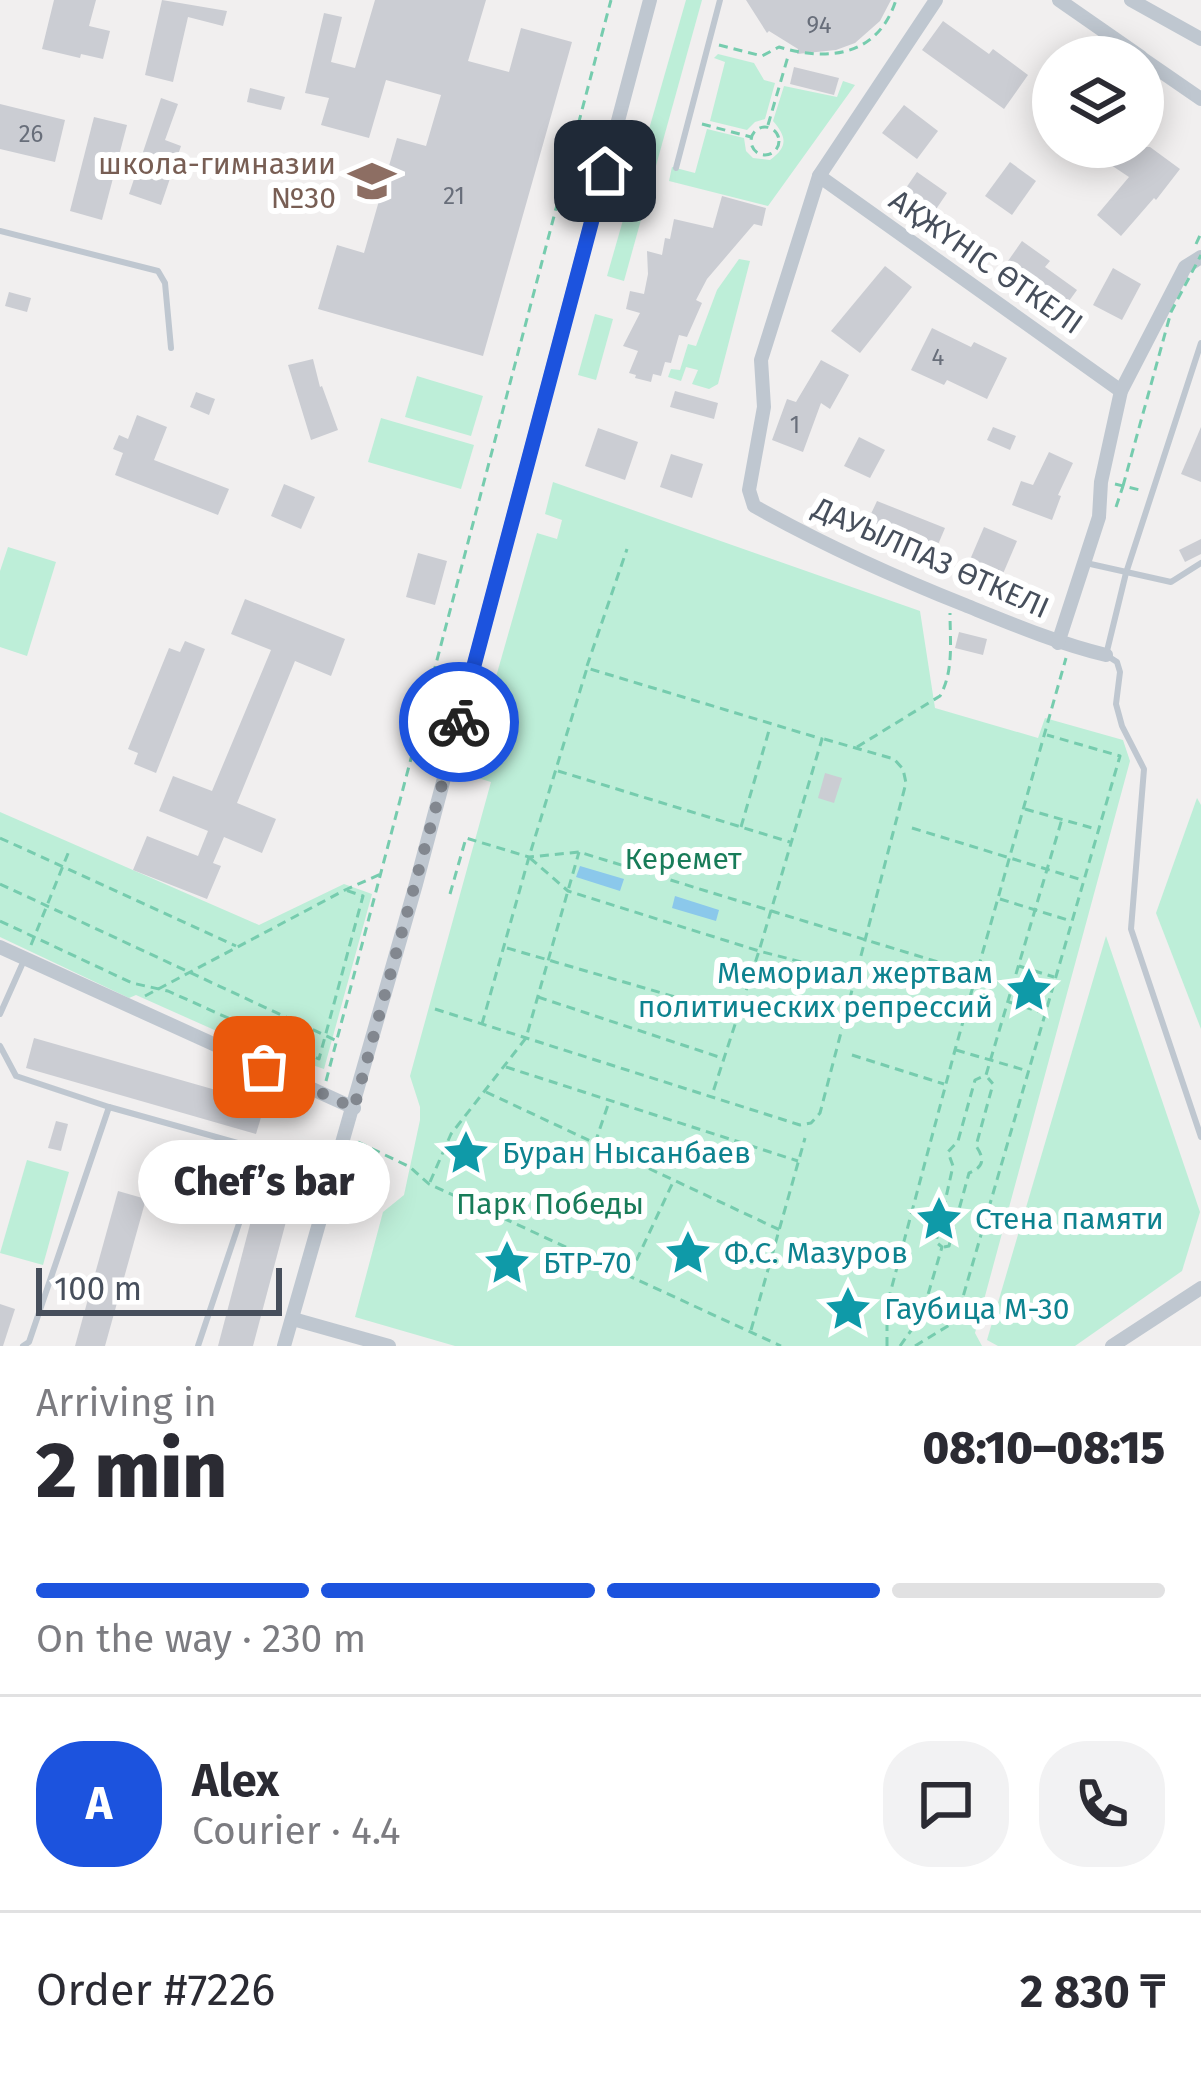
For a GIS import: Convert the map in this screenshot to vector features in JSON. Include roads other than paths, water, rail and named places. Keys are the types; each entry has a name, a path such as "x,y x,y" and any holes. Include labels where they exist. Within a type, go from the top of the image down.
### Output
{"street":[{"path":"284,1346 416,884 650,0"},
{"path":"820,176 936,0"},
{"path":"1059,0 1111,36"},
{"path":"1131,0 1201,39"},
{"path":"1164,73 1201,99"},
{"name":"АҚЖҮНІС ӨТКЕЛІ","path":"820,176 1121,391"},
{"name":"ДАУЫЛПАЗ ӨТКЕЛІ","path":"820,176 761,360 764,407 749,490 754,506 821,543 950,599 1064,645 1106,655"},
{"path":"1064,645 1100,518 1101,482 1121,391 1185,267 1201,256"},
{"path":"0,946 28,952 127,1005 354,1108"},
{"path":"1112,1346 1201,1288"},
{"path":"293,1319 389,1346"}],"lane":[{"path":"676,168 720,0"},
{"path":"0,231 158,271 165,284 171,348"},
{"path":"1201,344 1126,573 1106,655 1117,662 1116,704 1144,769 1131,929 1201,1137"},
{"path":"1086,563 1172,582 1201,563"},
{"path":"0,1014 28,952"},
{"path":"0,1046 16,1076 334,1170"},
{"path":"23,1346 29,1342 109,1107"},
{"path":"198,1346 265,1149"}],"water":[{"path":"580,866 624,879 620,891 576,877"},
{"path":"675,896 719,910 716,921 672,908"}],"place":[{"name":"школа-гимназии №30","path":"372,181"},
{"name":"Мемориал жертвам политических репрессий","path":"1029,990"},
{"name":"Chef’s bar","path":"264,1067"},
{"name":"Буран Нысанбаев","path":"466,1153"},
{"name":"Стена памяти","path":"939,1219"},
{"name":"Ф.С. Мазуров","path":"688,1253"},
{"name":"БТР-70","path":"507,1263"},
{"name":"Гаубица М-30","path":"848,1309"}],"park label":[{"name":"Керемет","path":"683,859"},
{"name":"Парк Победы","path":"550,1204"}]}
